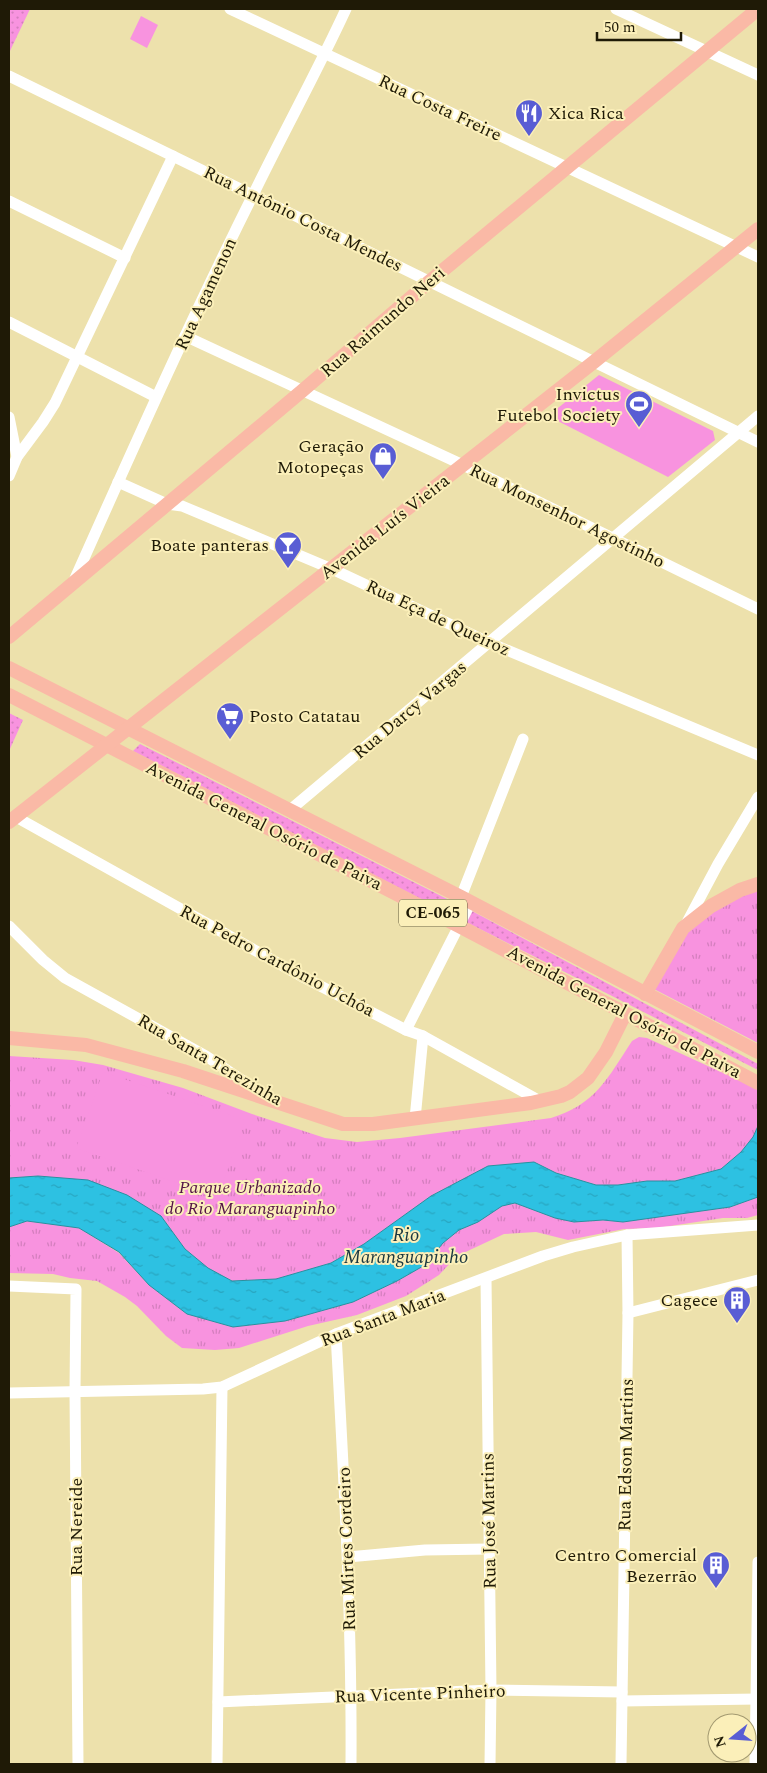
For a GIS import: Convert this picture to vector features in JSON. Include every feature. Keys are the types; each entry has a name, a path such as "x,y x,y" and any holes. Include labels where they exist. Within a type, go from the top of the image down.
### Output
{"main road":[{"name":"Rua Raimundo Neri","path":"9,637 566,167 758,10"},
{"name":"Avenida Luís Vieira","path":"12,819 595,361 758,229"},
{"name":"Avenida General Osório de Paiva","path":"9,668 466,900 758,1052"},
{"name":"Avenida General Osório de Paiva","path":"9,695 758,1082"},
{"path":"645,994 683,928 711,906 740,890 758,884"},
{"name":"Rua Santa Terezinha","path":"270,1099 343,1124 373,1124 540,1101 570,1092 588,1078 606,1052 625,1014"},
{"path":"9,1038 86,1045 183,1071 270,1099"}],"street":[{"name":"Rua Costa Freire","path":"230,9 758,257"},
{"name":"Rua Agamenon","path":"73,582 185,336 346,9"},
{"path":"616,9 758,75"},
{"name":"Rua Antônio Costa Mendes","path":"9,76 758,442"},
{"path":"9,476 15,460 44,422 55,403 173,156"},
{"path":"9,200 125,258"},
{"path":"9,322 156,397"},
{"name":"Rua Monsenhor Agostinho","path":"185,336 463,465 758,608"},
{"name":"Rua Darcy Vargas","path":"290,810 758,416"},
{"path":"9,417 15,460"},
{"name":"Rua Eça de Queiroz","path":"118,482 167,504 182,506 332,569 490,643 758,755"},
{"path":"406,1030 459,926 466,900 524,739"},
{"path":"683,928 758,797"},
{"name":"Rua Pedro Cardônio Uchôa","path":"12,819 301,976 406,1030 423,1036 540,1101"},
{"name":"Rua Santa Terezinha","path":"9,926 43,960 65,978 206,1056 270,1099"},
{"path":"415,1118 423,1036"},
{"name":"Rua Santa Maria","path":"9,1393 222,1387 336,1334 544,1256 573,1247 627,1235 758,1225"},
{"name":"Rua Edson Martins","path":"621,1764 628,1313 627,1235"},
{"name":"Rua José Martins","path":"486,1279 491,1690 490,1764"},
{"path":"628,1313 758,1280"},
{"name":"Rua Nereide","path":"9,1286 76,1289 78,1764"},
{"name":"Rua Mirtes Cordeiro","path":"336,1334 348,1557 351,1764"},
{"path":"217,1764 222,1387"},
{"path":"348,1557 425,1550 489,1548"},
{"path":"755,1764 758,1562"},
{"name":"Rua Vicente Pinheiro","path":"218,1702 491,1690 622,1697 757,1699"}],"green space":[{"path":"9,9 30,9 9,53"},
{"path":"141,16 158,25 147,48 130,39"},
{"name":"Invictus Futebol Society","path":"599,375 713,431 715,440 668,477 548,416"},
{"path":"9,713 23,720 9,751"},
{"path":"140,744 463,907 458,918 133,751"},
{"path":"758,888 758,1043 652,988 679,941 712,908"},
{"path":"472,911 758,1064 758,1070 466,922"},
{"name":"Parque Urbanizado do Rio Maranguapinho","path":"639,1037 647,1038 758,1089 758,1126 753,1137 741,1152 721,1169 675,1181 596,1185 556,1173 534,1162 488,1166 431,1196 364,1244 331,1263 277,1279 232,1281 207,1268 185,1249 161,1216 38,1176 9,1178 9,1056 73,1060 103,1065 183,1088 252,1114 325,1138 357,1142 551,1118 566,1112 590,1098 607,1078 632,1041"},
{"path":"103,1072 245,1120 218,1197 76,1148"},
{"path":"758,1197 758,1215 747,1218 723,1218 657,1228 624,1229 568,1240 536,1232 504,1234 457,1256 439,1275 406,1296 357,1315 308,1326 239,1348 215,1350 182,1348 166,1336 137,1306 97,1281 53,1274 9,1273 9,1227 27,1221 79,1228 119,1253 149,1285 187,1314 233,1327 285,1321 353,1302 425,1265 443,1243 459,1230 478,1222 501,1206 515,1203 555,1218 574,1222 603,1220 623,1222 730,1207"}],"water":[{"name":"Rio Maranguapinho","path":"758,1126 758,1197 730,1207 623,1222 603,1220 574,1222 555,1218 515,1203 502,1206 478,1222 459,1230 443,1243 425,1265 397,1281 353,1302 285,1321 233,1327 187,1314 149,1285 119,1252 79,1228 27,1221 9,1227 9,1178 38,1176 88,1180 127,1195 161,1216 185,1249 208,1268 232,1281 276,1279 331,1263 364,1244 431,1196 488,1166 534,1162 556,1173 596,1185 675,1181 721,1169 741,1152 753,1137"}],"place":[{"name":"Xica Rica","path":"529,137"},
{"name":"Invictus Futebol Society","path":"639,428"},
{"name":"Geração Motopeças","path":"383,480"},
{"name":"Boate panteras","path":"288,569"},
{"name":"Posto Catatau","path":"230,740"},
{"name":"Cagece","path":"737,1324"},
{"name":"Centro Comercial Bezerrão","path":"716,1589"}]}
